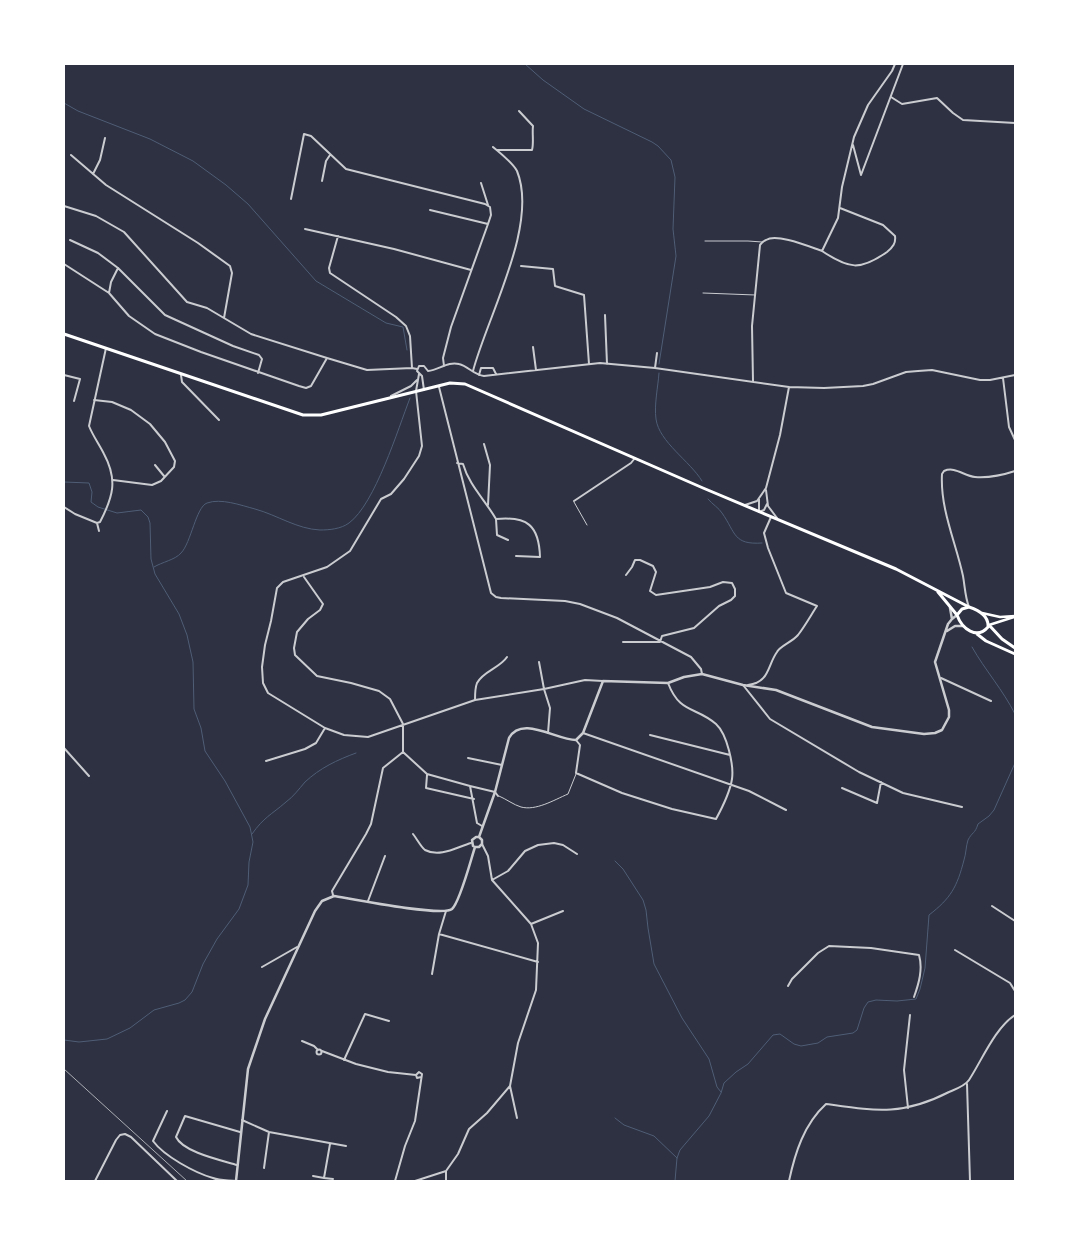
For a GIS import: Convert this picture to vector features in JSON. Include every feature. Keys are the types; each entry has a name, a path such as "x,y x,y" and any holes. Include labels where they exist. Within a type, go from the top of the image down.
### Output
{"main road":[{"path":"64,334 303,415 321,415 439,386 458,382 465,384 742,505 896,569 982,613 1000,617 1015,616"},
{"path":"937,591 964,626 986,641 1015,654"},
{"path":"957,615 962,609 969,607"},
{"path":"982,613 996,633 1015,648"},
{"path":"976,634 984,632 989,625 1015,616"},
{"path":"996,624 996,633"}],"street":[{"path":"822,251 838,218 842,187 853,142 868,105 895,64"},
{"path":"853,142 861,175 902,64"},
{"path":"891,97 902,104 937,98 953,114 963,120 1015,122"},
{"path":"497,150 532,150 533,126 519,111"},
{"path":"291,199 304,134 311,136 346,169 488,205"},
{"path":"93,174 100,160 105,138"},
{"path":"473,372 518,240 522,200 516,170 493,146"},
{"path":"70,155 106,185 198,243 230,266 232,273 224,318"},
{"path":"322,180 326,161 330,155"},
{"path":"444,366 443,358 450,327 472,270 491,212 481,183"},
{"path":"64,206 96,216 124,232 158,273 186,302 207,308 251,334 367,370 412,368 418,369 424,374"},
{"path":"753,382 752,336 760,245 763,242 767,239 801,244 822,251 849,265 861,266 872,263 895,244 895,236 883,225 840,208"},
{"path":"430,210 488,224"},
{"path":"305,229 472,270"},
{"path":"338,236 330,264 330,273 396,317 406,326 410,336 412,368"},
{"path":"70,240 98,253 118,268 165,315 233,346 259,355 262,360 258,373"},
{"path":"64,264 108,293 129,316 155,334 258,373 303,388 309,387 313,384 327,358"},
{"path":"521,266 553,269 554,286 584,295 589,364"},
{"path":"108,293 118,268"},
{"path":"605,315 607,364"},
{"path":"533,347 536,370"},
{"path":"97,524 100,522 111,498 113,480 113,475 104,455 92,436 89,426 106,348"},
{"path":"655,368 657,353"},
{"path":"382,400 411,386 424,374 451,364 459,364 479,375 589,364 607,364 655,368 789,387 824,388 863,386 906,372 932,370 980,380 1015,375"},
{"path":"418,369 421,365 424,366 424,390"},
{"path":"479,375 482,368 494,368 496,374"},
{"path":"180,374 182,382 219,420"},
{"path":"64,375 80,379 74,401"},
{"path":"1003,378 1009,428 1015,440"},
{"path":"417,380 416,391 422,446 420,456 391,494 381,499 350,550 328,567 283,582 277,588 265,645 262,667 263,683 268,693 325,728 344,735 368,737 475,700 544,690 585,680 668,683 684,677 702,674 743,685 776,690 872,727 924,734 935,733 942,730 947,724 949,717 949,710 935,662 952,619 957,615"},
{"path":"439,386 491,593 496,597 565,601 580,604 617,618 691,657 701,669 702,674"},
{"path":"767,501 765,508 759,512 758,504 766,488 780,435 789,387"},
{"path":"94,400 112,402 131,410 150,424 165,442 175,461 174,468 161,481 152,485 113,480"},
{"path":"484,444 490,465 488,505"},
{"path":"574,501 632,463 636,458"},
{"path":"458,463 463,464 475,491 488,505 496,519 497,535 508,540"},
{"path":"155,465 164,476"},
{"path":"969,607 963,575 948,523 942,474 944,471 952,469 965,475 978,477 1015,471"},
{"path":"766,488 767,501 772,513 781,521"},
{"path":"742,505 760,499"},
{"path":"64,507 74,514 97,524"},
{"path":"743,685 754,684 764,679 771,668 777,651 790,643 798,635 817,606 786,593 778,576 764,533 771,517"},
{"path":"496,519 511,518 522,520 531,525 540,547 540,557 516,556"},
{"path":"97,524 99,531"},
{"path":"626,575 635,560 640,560 654,566 656,572 650,591 656,595 710,588 723,582 732,583 735,596 731,600 719,606 694,628 662,636 660,642"},
{"path":"303,576 323,604 320,610 308,619 297,632 294,648 295,655 317,676 379,691 390,699 403,724 403,752 427,774 495,792 498,796"},
{"path":"950,608 952,619"},
{"path":"946,632 955,626 964,626"},
{"path":"623,642 660,642"},
{"path":"475,700 477,683 503,663 507,657"},
{"path":"539,662 544,690 550,708 548,734"},
{"path":"939,677 991,701"},
{"path":"518,1118 510,1086 518,1043 536,990 538,943 531,924 492,880 488,856 482,840 479,838 512,733 518,729 528,727 568,740 576,740 583,733 603,681"},
{"path":"576,740 580,745 576,773 622,793 672,809 716,819 731,786 733,777 725,734 708,718 682,705 673,696 668,683"},
{"path":"743,685 770,719 859,772 903,794 962,807"},
{"path":"266,761 311,746 316,743 325,728"},
{"path":"583,733 749,791 786,810"},
{"path":"650,735 730,756"},
{"path":"64,748 89,776"},
{"path":"334,896 332,891 370,824 383,768 403,752"},
{"path":"468,758 502,765"},
{"path":"427,774 426,788 474,799"},
{"path":"842,788 877,803 881,782"},
{"path":"470,786 474,799 477,823 482,826"},
{"path":"413,834 424,849 434,852 445,852 471,843 474,838 479,838"},
{"path":"471,843 475,847"},
{"path":"492,880 508,870 526,850 538,845 554,843 563,845 577,854"},
{"path":"475,847 479,847 482,844"},
{"path":"167,1110 154,1141 162,1151 213,1178 236,1181 248,1069 265,1019 297,947 322,901 334,896 420,910 446,911 453,908 458,899 475,847"},
{"path":"368,901 385,856"},
{"path":"992,906 1015,921"},
{"path":"432,974 439,934 446,911"},
{"path":"531,924 563,911"},
{"path":"439,934 538,962"},
{"path":"788,986 792,979 818,953 829,946 871,948 919,955 921,961 920,983 914,997"},
{"path":"262,966 297,947"},
{"path":"955,950 1010,983 1015,991"},
{"path":"344,1060 365,1014 389,1021"},
{"path":"908,1108 904,1070 910,1015"},
{"path":"789,1181 805,1129 816,1113 826,1104 864,1110 892,1110 908,1108 942,1096 967,1083 1005,1024 1015,1015"},
{"path":"302,1042 314,1046 318,1050 319,1055 322,1051 344,1060 388,1072 421,1077"},
{"path":"394,1181 415,1121 422,1085 422,1074 417,1072 416,1075"},
{"path":"967,1083 970,1181"},
{"path":"446,1181 446,1171 458,1154 469,1130 487,1113 510,1086"},
{"path":"237,1165 202,1154 179,1143 176,1137 185,1116 240,1132"},
{"path":"242,1120 268,1132 346,1146"},
{"path":"264,1168 268,1132"},
{"path":"95,1181 116,1140 120,1135 125,1134 131,1137 177,1181"},
{"path":"324,1178 330,1144"},
{"path":"415,1181 446,1171"},
{"path":"313,1176 333,1179"}],"lane":[{"path":"705,241 763,242"},
{"path":"703,293 756,295"},
{"path":"574,501 587,525"},
{"path":"498,796 522,807 535,807 568,794 576,773"}],"waterway":[{"path":"525,64 543,80 584,109 652,142 671,160 675,177 673,229 676,256 659,364"},
{"path":"64,103 78,111 150,139 193,161 248,204 316,281 386,323 403,327 407,350"},
{"path":"659,373 655,408 658,427 663,436 702,481"},
{"path":"154,567 181,553 188,542 200,511 207,503 218,501 243,506 312,529 335,529 349,523 359,513 377,483 410,398"},
{"path":"64,482 89,483 92,492 91,502 98,507 117,513 141,510 148,517 150,523 151,559 155,574 179,614 187,635 193,662 194,709 201,728 205,751 225,781 250,827 253,842 249,862 248,885 239,909 217,939 203,964 192,992 185,1000 154,1010 130,1028 107,1039 79,1042 64,1040"},
{"path":"708,499 721,511 740,540 762,543"},
{"path":"972,647 1015,714"},
{"path":"252,834 264,820 291,798 311,777 329,765 356,753"},
{"path":"675,1181 677,1158 680,1150 709,1116 724,1083 748,1064 773,1035 780,1034 794,1044 801,1046 818,1043 827,1037 853,1033 857,1030 864,1008 868,1002 916,999 925,968 929,915 943,903 956,885 965,858 968,840 978,824 994,810 1015,763"},
{"path":"615,861 623,869 643,900 654,964 682,1018 709,1059 717,1087 721,1092"},
{"path":"615,1118 624,1125 654,1136 677,1158"}],"railway":[{"path":"64,1069 187,1181"}]}
